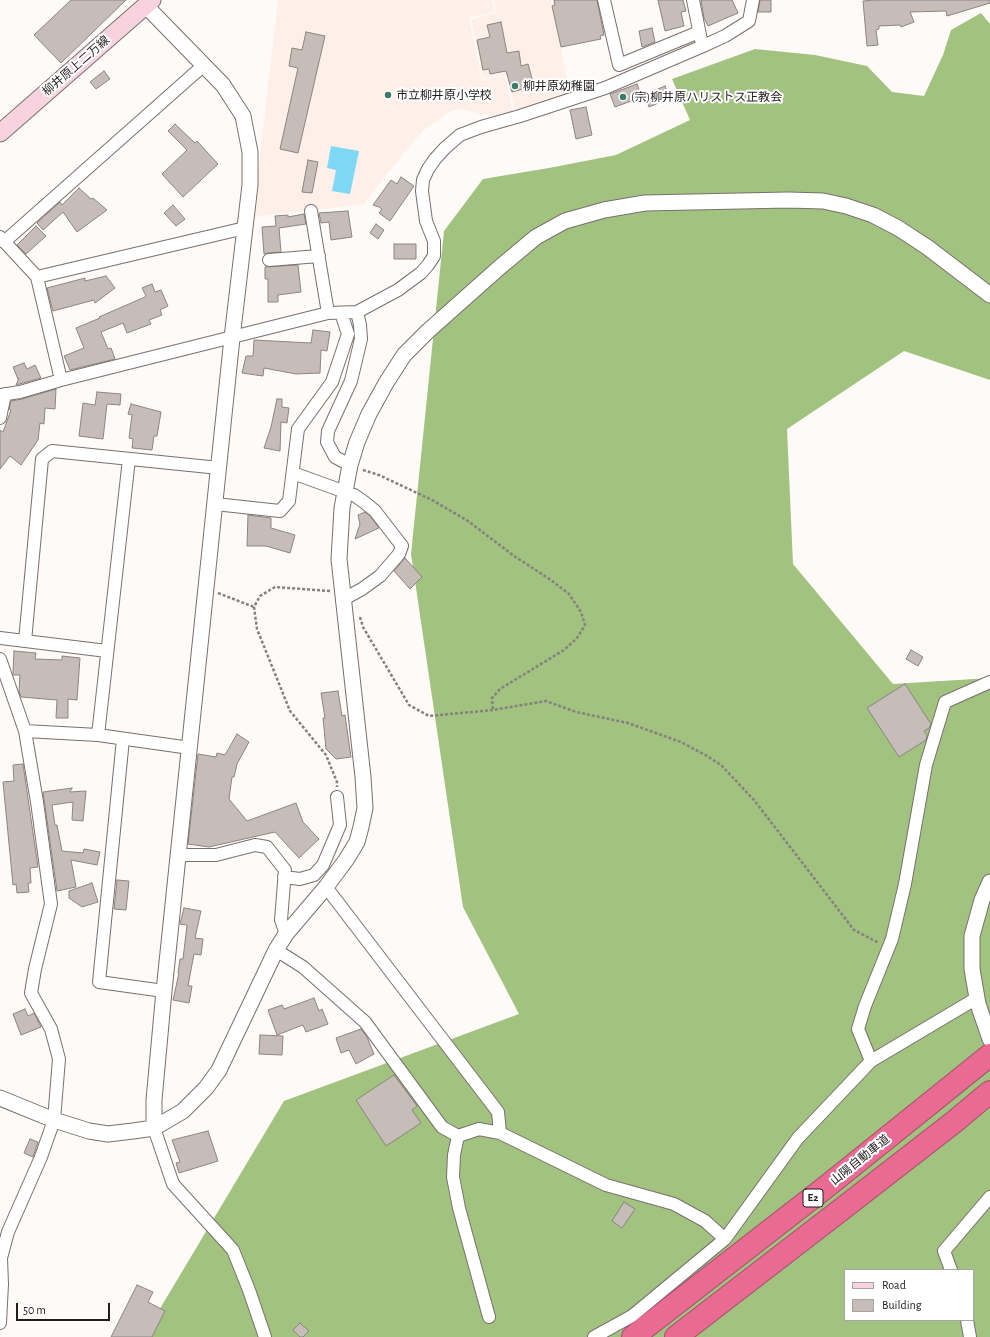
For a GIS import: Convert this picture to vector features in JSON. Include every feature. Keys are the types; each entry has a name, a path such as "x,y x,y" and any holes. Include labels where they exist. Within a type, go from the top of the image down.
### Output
{"highway":[{"name":"山陽自動車道","path":"633,1337 826,1188 990,1055"},
{"name":"E2","path":"676,1337 954,1122 990,1092"}],"main road":[{"name":"柳井原上二万線","path":"0,133 146,2"}],"street":[{"path":"604,0 619,65 699,32"},
{"path":"693,0 703,46"},
{"path":"0,418 3,394 20,392 61,380 328,313 357,312 398,290 421,273 434,256 434,241 426,221 422,191 423,180 435,159 460,135 605,88 725,36 749,21 753,0"},
{"path":"146,2 223,85 243,116 250,152 250,185 232,338 164,991 154,1100 154,1128 173,1184 233,1250 250,1290 265,1337"},
{"path":"61,380 37,277 2,239 204,65"},
{"path":"0,1098 54,1120 89,1131 108,1134 154,1128 183,1111 206,1088 219,1070 276,950 286,934 346,860 357,842 365,808 363,777 339,559 342,508 350,465 357,442 386,383 404,355 456,306 536,237 565,221 604,210 645,203 788,200 823,201 846,206 873,215 898,228 927,247 990,296"},
{"path":"312,211 328,313"},
{"path":"37,277 245,228"},
{"path":"269,260 319,256"},
{"path":"350,465 335,457 327,442 328,431 351,381 360,340 360,325 357,312"},
{"path":"215,504 280,510 289,501 298,429 332,382 348,334 341,313"},
{"path":"24,641 42,459 52,451 219,468"},
{"path":"98,735 129,459"},
{"path":"293,473 337,489"},
{"path":"342,596 362,589 380,576 399,554 402,546 375,511 354,495"},
{"path":"0,638 107,651"},
{"path":"0,659 25,730 37,802 51,904 35,969 31,993 51,1029 59,1058 54,1120 41,1157 8,1232 1,1258 2,1284 0,1323"},
{"path":"871,1061 858,1029 865,1006 892,939 905,884 926,765 945,702 990,682"},
{"path":"25,730 98,735 190,748"},
{"path":"122,739 99,982 164,991"},
{"path":"284,877 300,879 314,875 323,865 340,825 337,797"},
{"path":"179,855 216,855 255,845 267,847 285,870 281,920 286,934"},
{"path":"990,882 982,900 972,936 972,969 978,1001 990,1039"},
{"path":"326,886 498,1112 500,1133"},
{"path":"276,950 303,967 365,1022 442,1127 458,1136 479,1129 500,1133 606,1185 674,1204 705,1221 725,1239"},
{"path":"594,1337 632,1316 725,1239 798,1138 871,1061 978,1001"},
{"path":"458,1136 454,1156 453,1177 459,1208 489,1317"},
{"path":"951,1269 944,1252 990,1197"},
{"path":"967,1321 970,1337"}],"path":[{"path":"350,465 379,475 432,500 468,521 514,556 551,580 569,594 581,612 585,625 578,638 564,650 500,689 492,698 493,710"},
{"path":"337,797 338,782 326,755 290,711 257,628 254,607 260,596 275,587 342,596 357,609 363,627 409,705 430,716 493,710 546,701 576,712 628,723 681,742 707,756 721,765 754,800 854,930 889,948"},
{"path":"206,589 254,607"}],"shaded area":[{"name":"市立柳井原小学校","path":"278,0 492,0 495,12 469,18 482,80 505,76 513,112 496,117 459,109 449,112 424,130 402,155 364,204 253,217"},
{"path":"494,0 551,0 570,92 515,111 507,75 483,78 471,19 496,13"}],"green space":[{"path":"981,13 990,24 990,380 904,351 787,429 793,564 893,684 990,678 990,1337 143,1337 284,1101 519,1014 463,907 411,554 444,231 483,179 616,155 690,120 672,79 755,49 815,55 867,66 892,92 924,96 943,55 951,30"}],"water":[{"path":"331,146 359,151 350,194 332,191 336,170 327,168"}],"building":[{"path":"71,0 126,0 61,63 34,35"},
{"path":"554,0 597,0 604,35 600,36 601,39 561,47 552,6 555,5"},
{"path":"658,0 683,0 686,11 681,12 684,26 665,31"},
{"path":"701,0 732,0 738,13 708,26 704,18"},
{"path":"760,0 771,0 771,12 758,12"},
{"path":"990,0 990,3 947,16 946,11 910,12 914,22 901,27 900,25 879,26 879,29 876,30 878,45 867,46 863,1"},
{"path":"501,22 507,53 519,51 521,66 528,64 534,86 512,92 506,71 490,74 489,69 483,70 477,40 490,37 487,25"},
{"path":"652,28 655,42 642,47 639,31"},
{"path":"306,32 325,36 298,153 280,149 298,68 289,66 292,48 302,50"},
{"path":"104,71 110,79 96,89 90,82"},
{"name":"(宗)柳井原ハリストス正教会","path":"637,84 642,97 615,107 610,94"},
{"path":"665,86 670,98 649,107 644,95"},
{"path":"586,107 592,135 576,139 570,110"},
{"path":"175,124 195,143 197,141 218,164 183,197 162,174 187,150 168,131"},
{"path":"308,160 318,162 312,193 302,192"},
{"path":"401,177 414,186 390,221 379,213 382,209 373,205 391,180 397,184"},
{"path":"79,188 91,199 93,198 107,210 77,232 63,212 43,230 37,223 60,202 62,205"},
{"path":"173,205 185,219 176,226 164,213"},
{"path":"348,211 352,237 331,240 329,222 321,223 319,213"},
{"path":"304,214 306,224 279,228 281,252 264,254 262,227 276,226 275,216 288,215 288,217"},
{"path":"376,224 384,230 378,239 370,233"},
{"path":"36,226 46,236 26,254 17,245"},
{"path":"394,244 416,244 416,259 394,259"},
{"path":"298,265 301,292 278,295 278,302 268,302 268,279 265,279 265,267"},
{"path":"106,276 115,288 95,303 94,300 53,311 47,288 85,278 85,281"},
{"path":"152,284 155,292 161,290 168,306 160,310 162,315 149,320 151,324 127,333 123,323 101,332 108,349 111,348 115,359 70,370 64,356 84,348 76,328 145,297 146,296 142,288"},
{"path":"313,330 330,332 327,351 321,350 320,373 296,374 264,368 263,376 242,373 246,356 253,356 254,340 311,343"},
{"path":"24,363 27,369 35,365 41,378 16,385 19,378 18,379 13,367"},
{"path":"56,389 55,409 45,408 44,424 40,423 38,440 21,465 10,456 0,469 0,430 3,432 11,410 9,409 11,401"},
{"path":"97,392 121,394 120,405 107,404 103,439 79,436 83,403 95,405"},
{"path":"277,399 282,399 282,407 289,408 287,423 281,422 280,451 264,448 271,427"},
{"path":"131,404 161,412 157,436 154,436 152,450 132,448 133,439 129,438 132,415 128,414"},
{"path":"365,512 379,528 355,539 360,524 358,515"},
{"path":"248,515 271,518 271,528 295,535 290,553 266,546 247,546"},
{"path":"405,558 422,577 410,589 394,571"},
{"path":"911,650 923,657 918,666 906,659"},
{"path":"14,651 36,653 35,659 62,660 62,656 80,658 77,700 68,699 68,718 56,718 57,700 21,697 19,691 20,675 13,675"},
{"path":"905,684 931,724 929,728 924,731 927,735 926,740 899,757 867,708"},
{"path":"338,691 342,716 345,715 351,757 336,759 326,749 323,718 325,718 321,693"},
{"path":"237,734 249,742 237,764 234,777 232,777 229,799 247,821 296,803 303,822 319,839 299,858 275,832 209,847 188,844 198,754 216,757 217,753 225,755"},
{"path":"23,764 38,867 30,868 31,883 28,883 29,892 17,893 16,884 13,885 3,782 14,781 13,765"},
{"path":"72,788 70,792 86,791 83,821 72,820 73,802 52,805 55,825 57,825 62,851 83,853 84,849 100,852 97,865 71,860 76,887 57,891 43,792"},
{"path":"117,880 129,881 126,910 114,909"},
{"path":"92,883 98,902 82,907 69,898 69,891"},
{"path":"184,908 201,911 195,938 203,939 201,955 194,954 188,986 192,986 189,1003 173,1000 179,973 180,959 183,959 187,925 180,924"},
{"path":"314,998 319,1011 322,1009 328,1024 306,1032 303,1025 277,1035 268,1010 282,1005 284,1009"},
{"path":"25,1009 28,1016 34,1013 41,1027 21,1035 13,1014"},
{"path":"361,1029 367,1037 374,1054 356,1064 349,1050 341,1053 336,1038"},
{"path":"260,1035 283,1036 282,1055 259,1054"},
{"path":"394,1075 417,1106 412,1110 421,1123 386,1146 356,1100"},
{"path":"208,1131 218,1161 179,1173 176,1163 180,1162 172,1140"},
{"path":"30,1139 38,1142 33,1157 24,1153"},
{"path":"624,1202 635,1209 622,1228 612,1221"},
{"path":"137,1285 153,1292 148,1302 165,1311 152,1337 111,1337"},
{"path":"300,1323 309,1331 303,1337 300,1337 293,1330"}],"place":[{"name":"柳井原幼稚園","path":"515,86"},
{"name":"市立柳井原小学校","path":"388,95"},
{"name":"(宗)柳井原ハリストス正教会","path":"623,97"}]}
